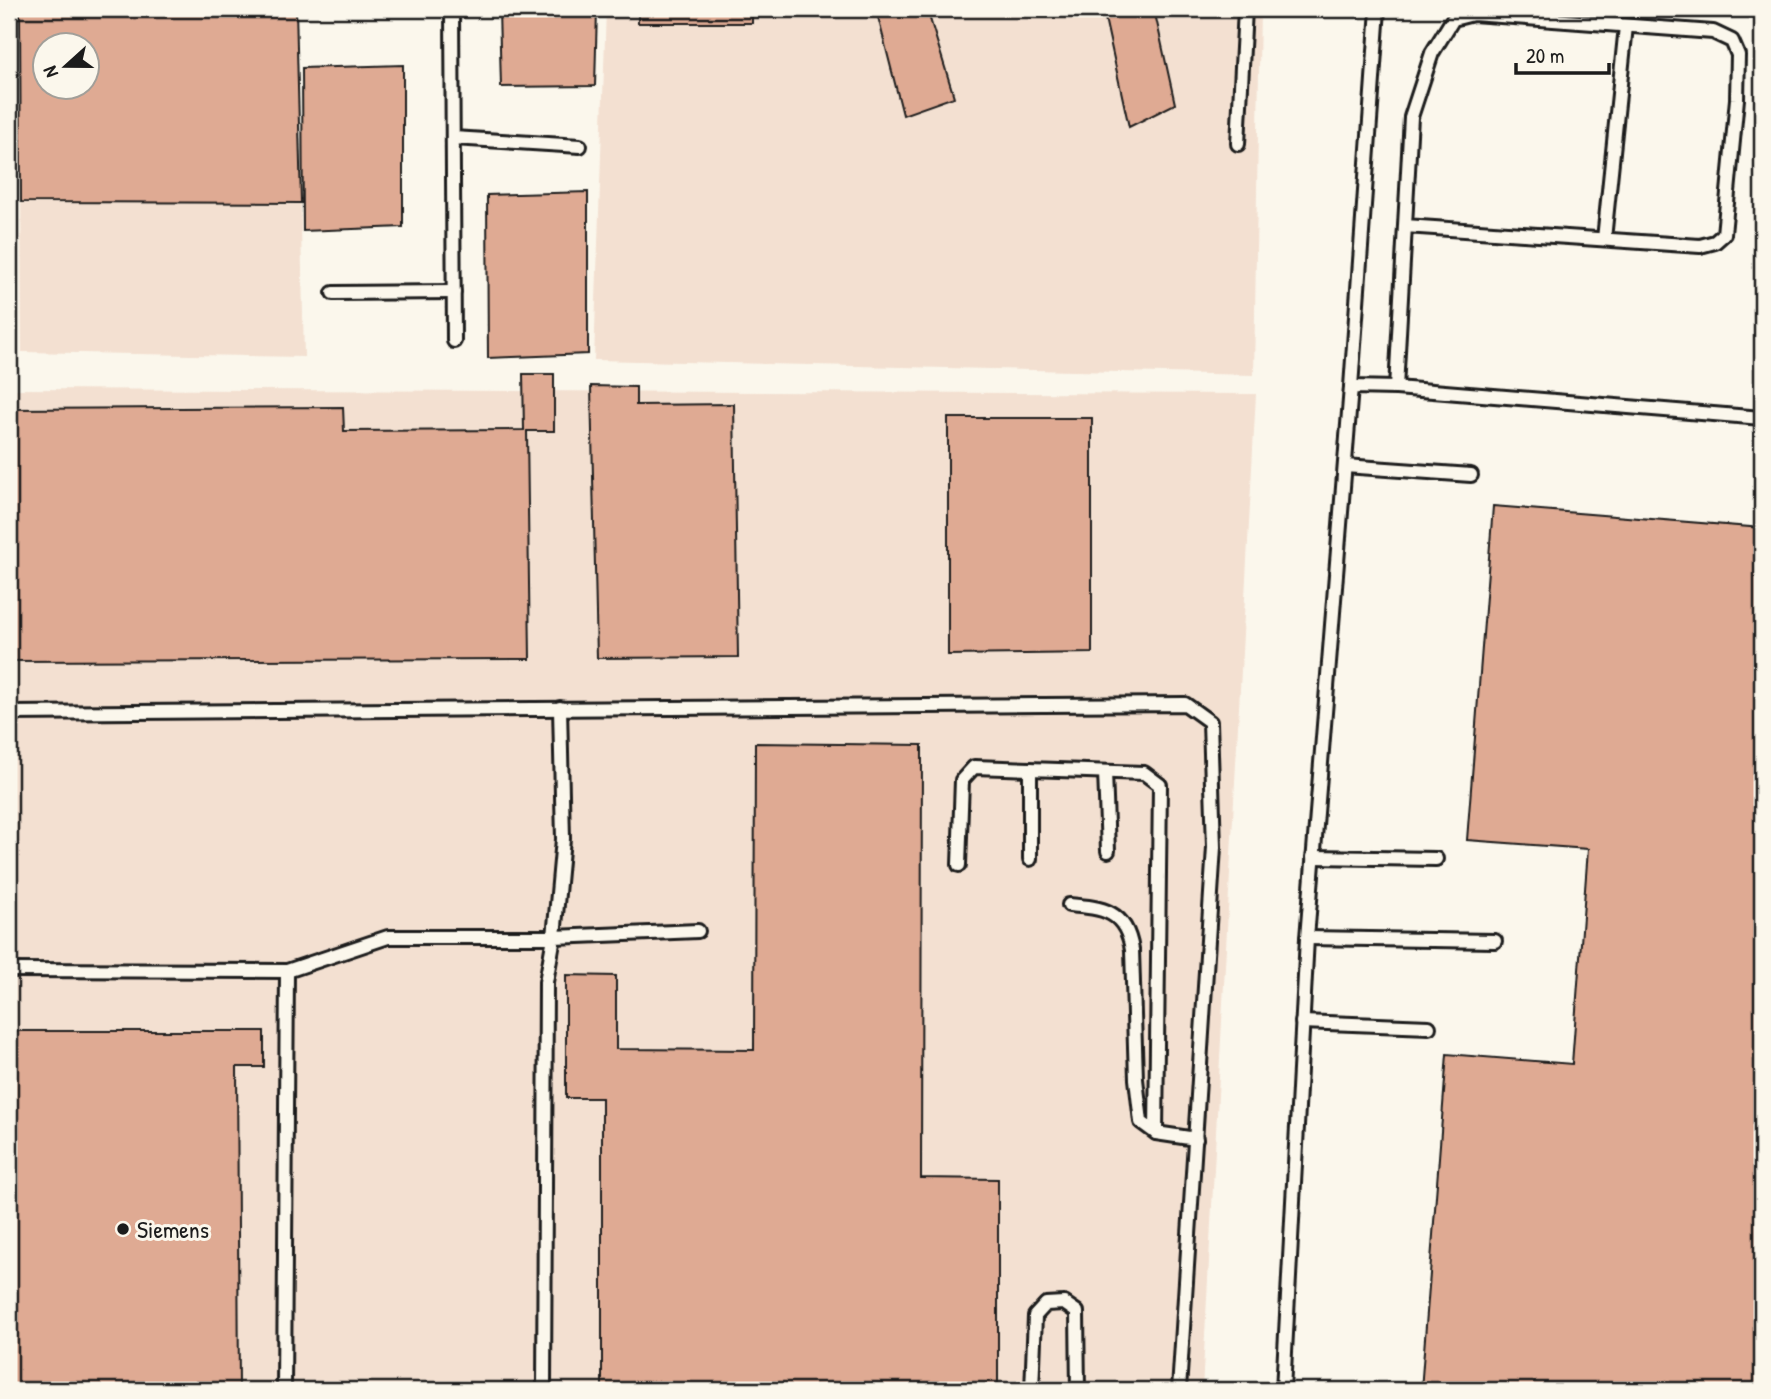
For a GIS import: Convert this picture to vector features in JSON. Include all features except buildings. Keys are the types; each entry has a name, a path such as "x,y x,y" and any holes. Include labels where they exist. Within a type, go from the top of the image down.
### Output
{"lane":[{"path":"453,9 454,341"},
{"path":"1238,144 1245,9"},
{"path":"1283,1390 1307,938 1378,9"},
{"path":"1396,388 1411,117 1432,53 1453,19 1473,14 1713,32 1732,41 1738,55 1730,174 1724,234 1715,242 1700,246 1405,226"},
{"path":"1604,239 1626,26"},
{"path":"453,138 580,146"},
{"path":"333,293 454,292"},
{"path":"1351,387 1396,388 1762,418"},
{"path":"1345,466 1471,475"},
{"path":"9,713 1185,704 1210,722 1214,847 1179,1390"},
{"path":"544,1390 546,982 554,937 563,839 561,708"},
{"path":"959,865 962,780 974,767 1144,773 1160,785 1156,1133"},
{"path":"1030,769 1030,859"},
{"path":"1105,772 1108,851"},
{"path":"1313,857 1436,859"},
{"path":"1069,905 1102,908 1116,917 1129,935 1132,950 1136,1079 1141,1122 1156,1133 1196,1139"},
{"path":"9,970 287,971 388,937 554,937 698,931"},
{"path":"1307,938 1495,940"},
{"path":"284,1390 287,971"},
{"path":"1302,1022 1429,1027"},
{"path":"1032,1390 1035,1316 1046,1304 1064,1303 1077,1312 1077,1390"}],"shaded area":[{"path":"20,9 296,9 304,357 22,352"},
{"path":"606,9 1260,9 1254,375 594,360"},
{"path":"9,389 1256,394 1202,1390 9,1390"}],"place":[{"name":"Siemens","path":"123,1229"}]}
